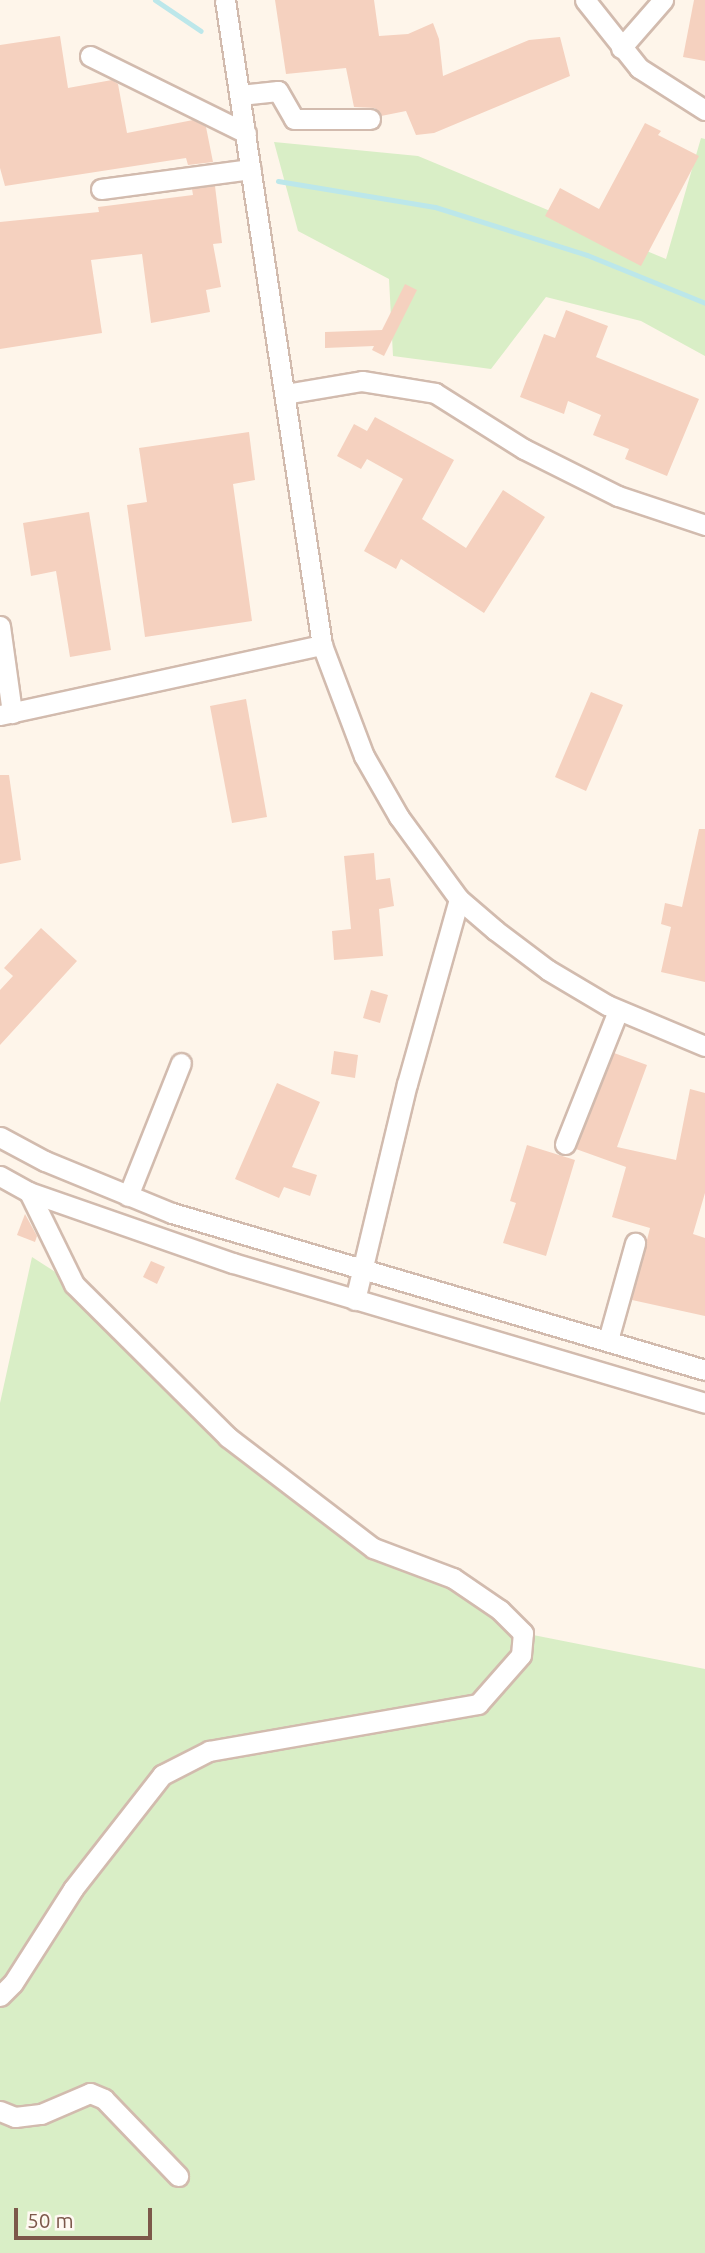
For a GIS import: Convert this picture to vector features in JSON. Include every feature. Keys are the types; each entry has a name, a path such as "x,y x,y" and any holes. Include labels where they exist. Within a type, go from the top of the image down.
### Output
{"street":[{"path":"225,0 322,645 364,756 398,817 459,899 548,970 618,1011 705,1046"},
{"path":"585,0 639,68 705,110"},
{"path":"621,48 663,0"},
{"path":"90,56 246,133"},
{"path":"240,95 278,91 294,119 370,119"},
{"path":"101,189 251,169"},
{"path":"285,394 362,381 435,393 524,449 618,496 705,525"},
{"path":"0,626 6,714 322,645"},
{"path":"355,1300 459,899"},
{"path":"565,1144 618,1011"},
{"path":"128,1196 181,1063"},
{"path":"0,1137 128,1196 239,1234 705,1370"},
{"path":"0,1176 29,1192 233,1263 705,1404"},
{"path":"0,1996 13,1983 73,1889 162,1776 209,1751 478,1704 521,1655 523,1633 500,1610 453,1578 373,1548 228,1437 74,1284 29,1192"},
{"path":"608,1340 635,1243"},
{"path":"0,2111 15,2117 41,2115 90,2094 104,2099 178,2176"}],"green space":[{"path":"701,138 705,139 705,356 641,321 546,297 491,369 393,356 389,279 298,231 274,142 418,156 666,259"},
{"path":"32,1257 74,1284 228,1437 372,1547 453,1578 523,1633 705,1669 705,2253 0,2253 0,1403"}],"building":[{"path":"275,0 374,0 379,36 408,34 433,23 439,39 443,76 529,40 560,37 570,76 434,133 416,135 406,111 381,116 375,108 354,107 346,68 286,74"},
{"path":"694,0 705,0 705,61 683,57"},
{"path":"60,36 68,88 112,80 118,84 127,133 193,120 206,127 213,162 188,165 186,158 5,186 0,168 0,45"},
{"path":"645,123 661,131 658,135 699,156 641,266 545,216 560,188 599,209"},
{"path":"215,186 222,243 213,244 221,287 206,290 210,312 151,323 142,254 91,260 102,333 0,349 0,222 99,212 98,207 193,195 192,189"},
{"path":"405,284 417,290 384,356 372,350 374,346 325,348 325,332 382,330"},
{"path":"566,310 608,326 596,357 699,399 667,476 625,459 629,449 593,435 601,415 568,401 564,414 520,397 544,334 555,338"},
{"path":"375,417 454,460 422,519 466,548 503,490 545,517 484,613 401,559 396,569 364,551 403,479 367,459 361,469 337,456 354,424 367,431"},
{"path":"249,432 255,480 233,484 252,621 145,637 127,505 147,502 139,448"},
{"path":"89,512 111,650 70,657 56,571 31,576 23,523"},
{"path":"591,692 623,705 586,791 555,777"},
{"path":"246,699 267,817 232,823 210,706"},
{"path":"0,775 9,775 21,860 0,864"},
{"path":"699,829 705,829 705,982 661,972 671,927 661,924 665,903 682,907"},
{"path":"374,853 376,880 390,878 394,906 379,909 383,956 334,960 332,931 351,929 344,856"},
{"path":"41,928 77,961 0,1045 0,990 13,976 4,968"},
{"path":"371,990 388,995 380,1023 363,1018"},
{"path":"334,1051 358,1055 355,1078 331,1074"},
{"path":"614,1053 647,1065 617,1147 676,1160 690,1089 705,1093 705,1193 693,1234 705,1238 705,1316 632,1300 650,1228 612,1217 626,1167 576,1149"},
{"path":"277,1083 320,1102 292,1167 317,1175 310,1196 284,1187 279,1198 235,1179"},
{"path":"527,1145 575,1160 546,1256 503,1243 516,1203 510,1201"},
{"path":"25,1214 37,1236 35,1242 17,1235"},
{"path":"151,1261 165,1267 157,1284 143,1277"}],"waterway":[{"path":"155,0 201,31"},
{"path":"278,181 435,207 587,255 705,303"}]}
